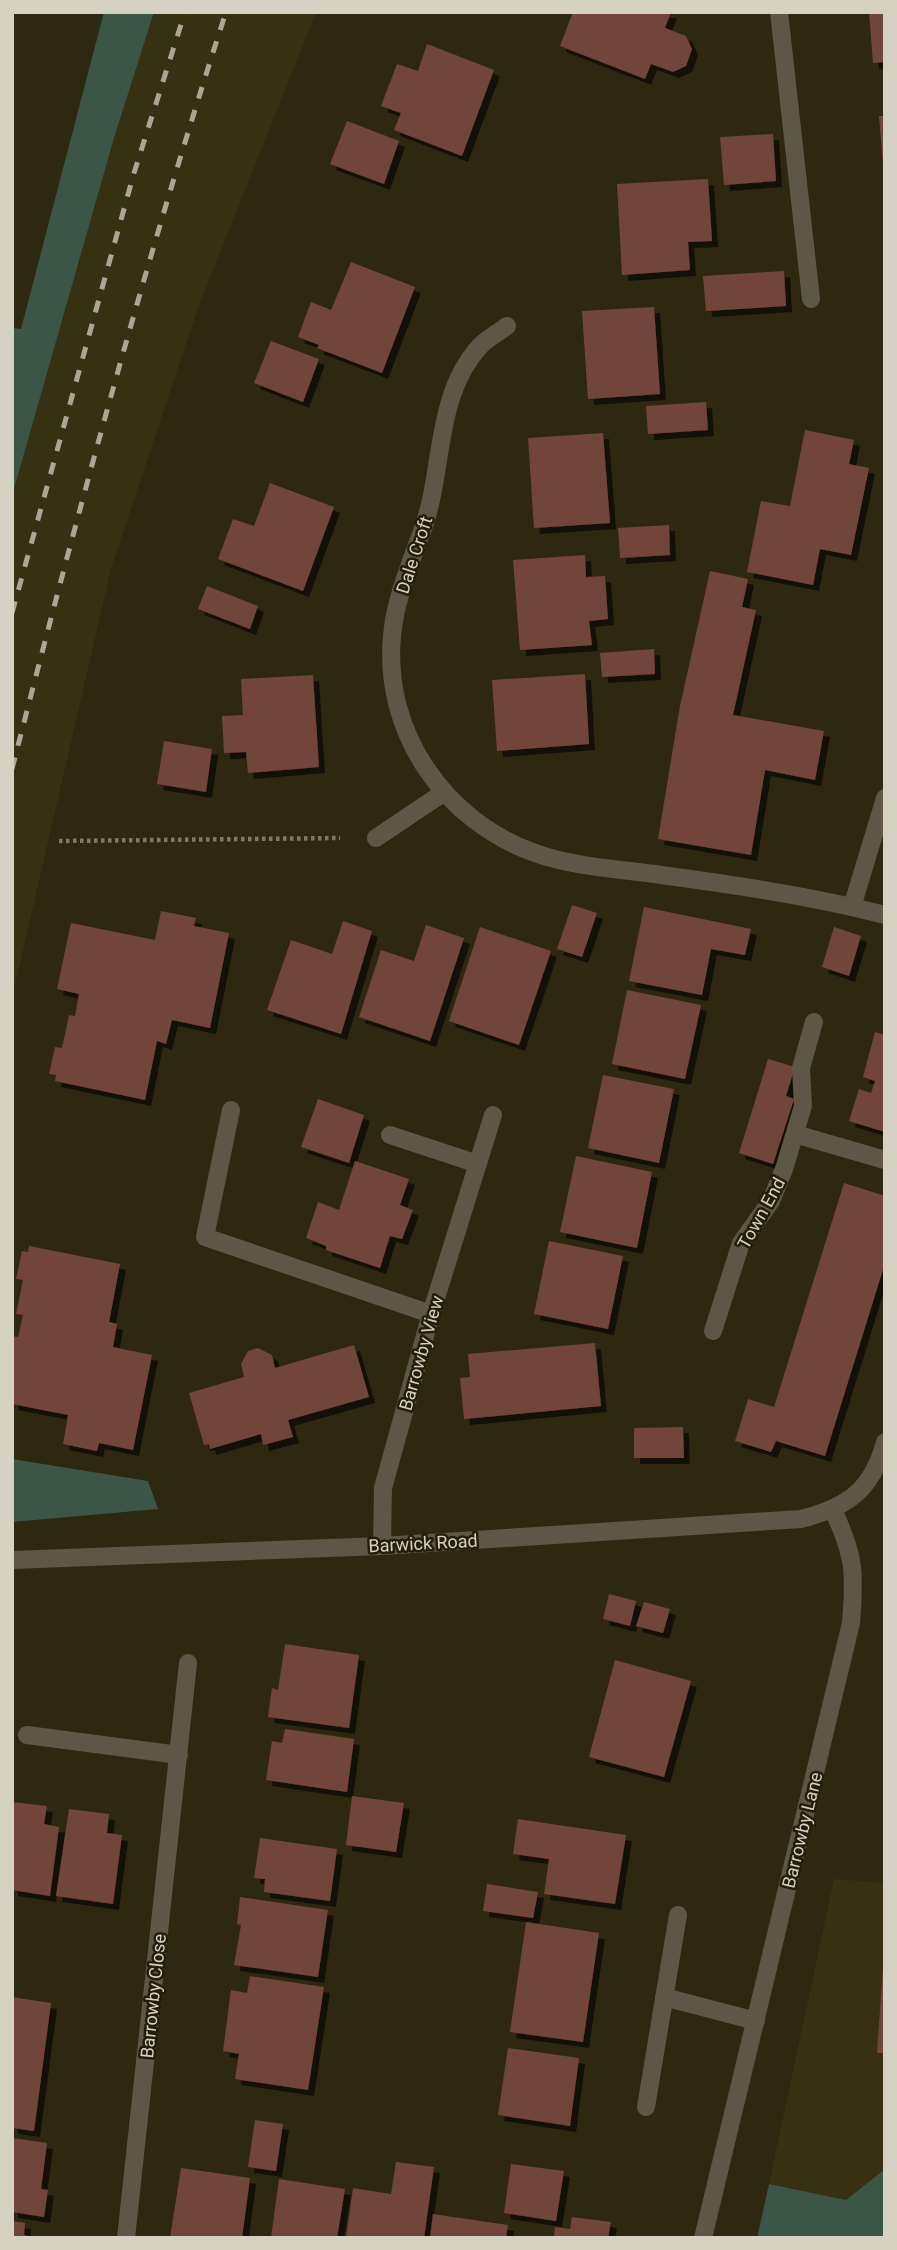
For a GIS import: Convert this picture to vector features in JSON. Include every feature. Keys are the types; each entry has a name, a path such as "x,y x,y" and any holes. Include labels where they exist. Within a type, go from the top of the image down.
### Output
{"street":[{"path":"779,12 811,299"},
{"name":"Dale Croft","path":"507,326 481,345 460,377 449,401 428,515 400,594 392,636 391,678 401,720 418,759 443,793 471,820 502,840 537,854 852,907 885,915"},
{"path":"376,838 443,793"},
{"path":"852,907 885,798"},
{"name":"Town End","path":"713,1331 741,1243 771,1200 794,1134 803,1106 802,1068 814,1022"},
{"path":"231,1110 205,1237 432,1314"},
{"name":"Barrowby View","path":"382,1546 383,1489 432,1314 493,1115"},
{"path":"794,1134 885,1160"},
{"path":"390,1135 478,1164"},
{"path":"833,1510 857,1495 872,1474 885,1442"},
{"name":"Barwick Road","path":"12,1560 382,1546 802,1519 833,1510"},
{"name":"Barrowby Lane","path":"704,2238 851,1623 855,1574 849,1544 833,1510"},
{"name":"Barrowby Close","path":"126,2238 188,1662"},
{"path":"27,1735 179,1755"},
{"path":"646,2107 678,1915"},
{"path":"664,1997 756,2021"}],"path":[{"path":"59,841 376,838"}],"shaded area":[{"path":"154,12 316,12 200,302 111,569 12,998 12,496 114,138"},
{"path":"834,1879 885,1883 885,2169 846,2200 769,2184"}],"green space":[{"path":"104,12 154,12 114,138 12,496 12,328 21,329"},
{"path":"12,1459 148,1481 158,1509 12,1522"},
{"path":"885,2169 885,2238 757,2238 769,2184 846,2200"}],"building":[{"path":"573,12 671,12 665,28 686,36 692,49 686,66 673,72 651,64 645,79 560,46"},
{"path":"869,12 885,12 885,62 873,63"},
{"path":"427,44 494,70 462,156 394,130 401,113 381,106 397,64 418,71"},
{"path":"879,116 885,116 885,164 883,164"},
{"path":"347,121 399,141 384,184 330,164"},
{"path":"773,134 776,181 724,185 720,137"},
{"path":"708,179 712,241 688,242 690,270 622,275 617,184"},
{"path":"351,262 415,287 382,373 317,348 319,345 298,337 311,302 331,310"},
{"path":"784,271 786,306 706,311 703,276"},
{"path":"654,307 660,394 588,399 582,311"},
{"path":"271,341 319,359 303,402 254,383"},
{"path":"706,402 708,430 648,434 646,406"},
{"path":"805,430 854,440 849,464 869,468 851,555 820,549 813,585 747,572 761,501 790,506"},
{"path":"603,433 610,523 534,528 528,438"},
{"path":"270,483 334,507 303,591 218,559 233,519 254,526"},
{"path":"669,525 670,555 620,558 618,528"},
{"path":"585,555 586,577 605,576 608,619 589,621 592,645 520,650 513,560"},
{"path":"710,571 748,579 742,607 756,610 733,715 824,731 815,780 765,770 751,855 658,839 680,706"},
{"path":"207,586 258,606 250,629 198,609"},
{"path":"654,649 655,674 602,677 600,653"},
{"path":"585,674 589,744 497,751 492,680"},
{"path":"313,675 319,767 248,773 246,752 224,753 222,716 243,715 241,679"},
{"path":"164,741 212,749 206,792 157,784"},
{"path":"572,905 597,913 582,957 557,949"},
{"path":"644,907 751,929 745,955 711,949 702,995 629,981"},
{"path":"161,911 196,918 194,926 229,933 210,1028 172,1020 166,1044 157,1041 145,1100 55,1081 56,1075 49,1074 55,1047 62,1048 69,1015 75,1016 79,994 57,989 71,923 155,940"},
{"path":"343,921 372,931 341,1034 267,1010 291,940 332,954"},
{"path":"426,925 464,938 430,1041 359,1017 381,950 414,961"},
{"path":"480,927 551,951 519,1045 449,1021"},
{"path":"834,927 861,936 849,976 822,967"},
{"path":"627,990 701,1005 685,1079 612,1064"},
{"path":"875,1032 885,1035 885,1132 849,1121 859,1089 871,1093 875,1081 863,1077"},
{"path":"768,1059 795,1067 786,1096 794,1099 773,1164 739,1153"},
{"path":"603,1075 674,1089 659,1163 588,1148"},
{"path":"318,1099 364,1115 349,1163 301,1147"},
{"path":"576,1156 652,1172 637,1248 560,1232"},
{"path":"355,1161 409,1179 400,1205 413,1210 402,1239 390,1236 380,1268 326,1250 326,1246 306,1238 318,1202 339,1210"},
{"path":"844,1183 885,1196 885,1263 825,1456 776,1441 771,1452 735,1441 748,1399 774,1407"},
{"path":"549,1241 623,1256 608,1329 534,1314"},
{"path":"29,1246 120,1264 109,1322 117,1324 113,1347 152,1355 133,1450 99,1443 97,1451 63,1444 68,1415 12,1404 12,1336 18,1337 23,1315 16,1314 23,1280 16,1279 22,1251 28,1252"},
{"path":"595,1343 601,1406 464,1419 460,1378 470,1377 468,1354"},
{"path":"354,1345 369,1397 288,1420 293,1437 263,1445 261,1434 210,1449 209,1444 204,1445 189,1393 244,1377 241,1364 248,1351 258,1348 272,1355 275,1368"},
{"path":"683,1427 684,1458 634,1458 634,1428"},
{"path":"609,1594 636,1601 630,1626 603,1619"},
{"path":"644,1602 670,1609 663,1633 636,1626"},
{"path":"285,1644 359,1655 349,1728 268,1717 272,1688 278,1690"},
{"path":"615,1660 691,1681 664,1777 589,1757"},
{"path":"285,1729 354,1739 347,1792 266,1780 272,1741 282,1743"},
{"path":"352,1796 404,1803 396,1852 346,1845"},
{"path":"12,1802 47,1806 44,1824 59,1827 50,1896 12,1890"},
{"path":"69,1809 109,1814 107,1833 122,1835 113,1904 56,1896"},
{"path":"518,1819 626,1835 615,1904 544,1894 549,1859 513,1854"},
{"path":"260,1838 337,1849 330,1901 264,1892 265,1879 254,1878"},
{"path":"487,1884 538,1892 533,1918 483,1911"},
{"path":"240,1897 328,1910 318,1977 234,1965 241,1925 237,1924"},
{"path":"526,1922 599,1933 583,2042 510,2032"},
{"path":"883,1968 885,2053 877,2053"},
{"path":"250,1976 324,1987 308,2090 235,2079 239,2054 223,2051 231,1990 247,1993"},
{"path":"12,1997 51,2003 34,2131 12,2128"},
{"path":"508,2048 579,2058 570,2126 498,2115"},
{"path":"255,2120 283,2124 276,2171 248,2167"},
{"path":"12,2138 47,2143 41,2189 48,2190 44,2217 12,2212"},
{"path":"396,2162 434,2167 424,2238 346,2238 353,2188 391,2194"},
{"path":"511,2164 564,2171 556,2221 504,2213"},
{"path":"181,2168 250,2178 242,2238 170,2238"},
{"path":"279,2179 345,2189 337,2238 271,2238"},
{"path":"433,2214 508,2225 506,2238 430,2238"},
{"path":"572,2217 611,2222 608,2238 554,2238 555,2227 570,2229"},
{"path":"12,2221 25,2223 24,2235 35,2238 12,2238"}],"railway":[{"path":"12,613 134,173 185,12"},
{"path":"12,769 113,389 226,12"}]}
